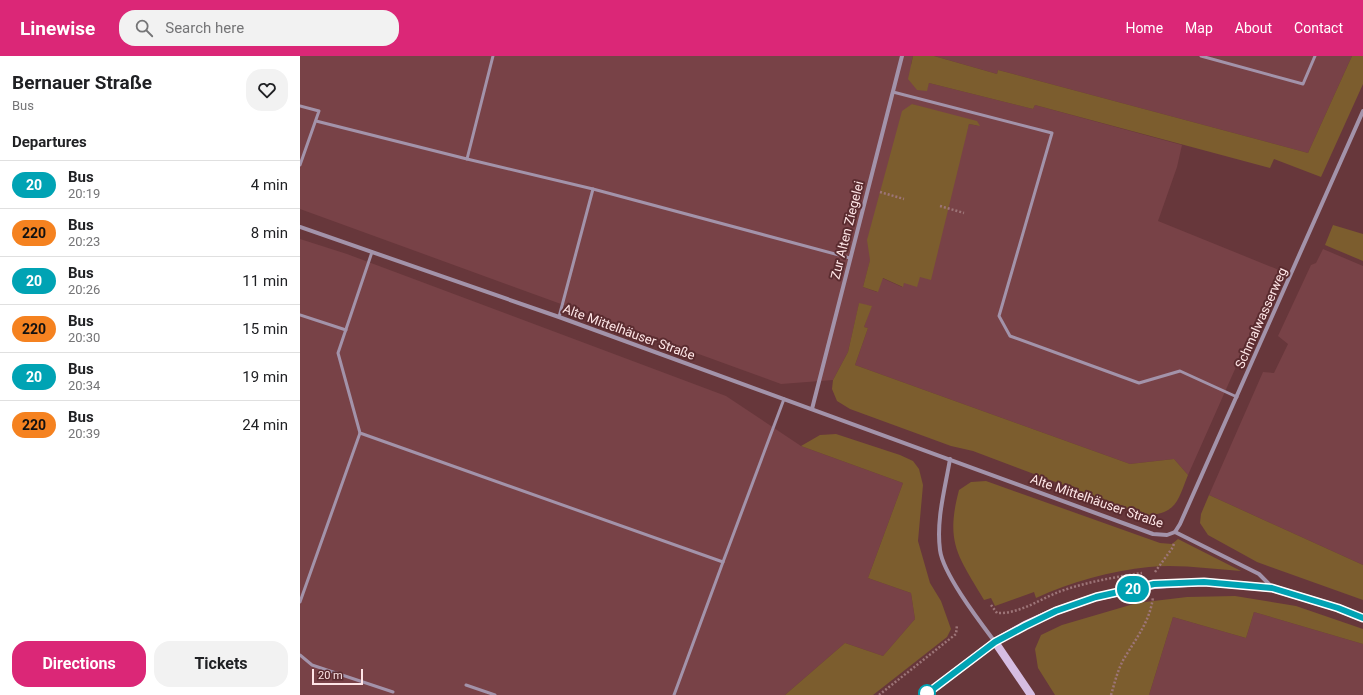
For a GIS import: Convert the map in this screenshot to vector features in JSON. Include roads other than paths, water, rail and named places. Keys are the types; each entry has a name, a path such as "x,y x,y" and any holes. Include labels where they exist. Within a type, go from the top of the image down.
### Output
{"street":[{"name":"Zur Alten Ziegelei","path":"812,409 902,56"},
{"name":"Schmalwasserweg","path":"1175,532 1180,524 1237,397 1363,110"},
{"name":"Alte Mittelhäuser Straße","path":"300,228 558,317 1153,534 1167,535 1175,532 1259,574 1272,588"},
{"path":"950,459 939,523 940,552 962,594 1031,695"},
{"path":"925,695 995,642 1025,626 1056,611 1096,597 1154,584 1204,582 1272,588 1338,608 1363,618"}],"lane":[{"path":"467,159 493,56"},
{"path":"1201,56 1303,84 1315,56"},
{"path":"893,92 1052,133 999,316 1010,336 1139,383 1180,371 1237,397"},
{"path":"300,106 319,111 300,165"},
{"path":"316,121 593,189 850,258"},
{"path":"558,317 593,189"},
{"path":"300,602 360,433 338,353 372,252"},
{"path":"300,315 346,330"},
{"path":"674,695 722,562 784,399"},
{"path":"360,433 722,562"},
{"path":"300,655 312,665 393,692"},
{"path":"466,685 495,695"}]}
